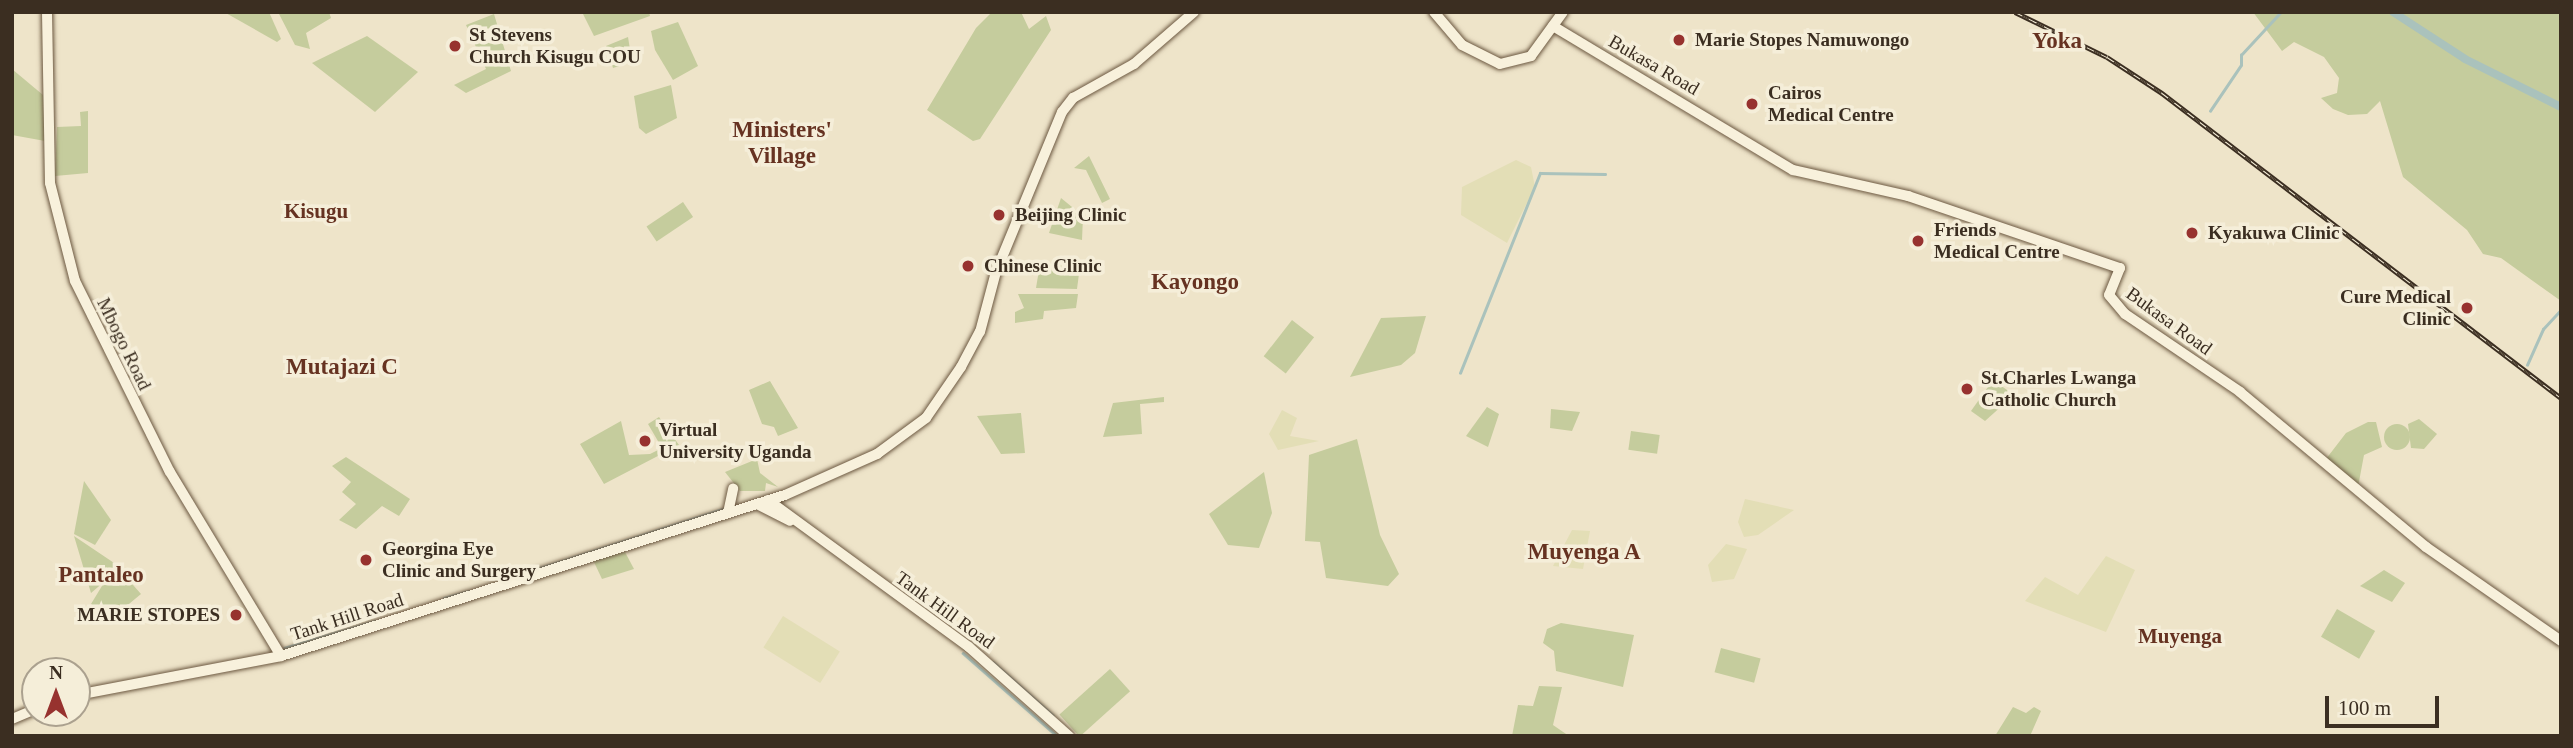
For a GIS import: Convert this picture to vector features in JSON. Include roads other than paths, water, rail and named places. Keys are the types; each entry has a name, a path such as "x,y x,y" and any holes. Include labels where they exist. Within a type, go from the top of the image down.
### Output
{"street":[{"name":"Mbogo Road","path":"47,12 50,183 75,281 170,472 281,656"},
{"name":"Tank Hill Road","path":"91,692 281,656 763,502 853,467 926,418 979,332 996,272 1062,112 1073,98 1134,64 1194,12"},
{"path":"1433,12 1462,45 1500,64 1531,56 1563,12"},
{"name":"Bukasa Road","path":"1553,26 1793,170 1908,196 2120,268 2109,295 2127,315 2240,393 2426,547 2561,641"},
{"path":"727,513 733,489"},
{"name":"Tank Hill Road","path":"763,502 778,518 792,522"},
{"name":"Tank Hill Road","path":"763,502 969,647 1069,736"},
{"path":"744,508 778,518"}],"waterway":[{"path":"2210,111 2241,65 2241,55 2281,12"},
{"path":"2393,12 2465,59 2561,107"},
{"path":"1460,373 1540,173 1605,174"},
{"path":"2527,365 2543,329 2561,310"},
{"path":"515,576 725,508"},
{"path":"444,598 468,591"},
{"path":"284,648 374,621"},
{"path":"963,653 1057,736"},
{"path":"993,662 1053,715"}],"railway":[{"path":"2015,12 2107,57 2162,93 2561,398"}],"place":[{"name":"Marie Stopes Namuwongo","path":"1679,40"},
{"name":"St Stevens Church Kisugu COU","path":"455,46"},
{"name":"Cairos Medical Centre","path":"1752,104"},
{"name":"Beijing Clinic","path":"999,215"},
{"name":"Kyakuwa Clinic","path":"2192,233"},
{"name":"Friends Medical Centre","path":"1918,241"},
{"name":"Chinese Clinic","path":"968,266"},
{"name":"Cure Medical Clinic","path":"2467,308"},
{"name":"St.Charles Lwanga Catholic Church","path":"1967,389"},
{"name":"Virtual University Uganda","path":"645,441"},
{"name":"Georgina Eye Clinic and Surgery","path":"366,560"},
{"name":"MARIE STOPES","path":"236,615"}],"district":[{"name":"Yoka","path":"2057,41"},
{"name":"Ministers' Village","path":"782,143"},
{"name":"Kisugu","path":"316,211"},
{"name":"Kayongo","path":"1195,282"},
{"name":"Mutajazi C","path":"342,367"},
{"name":"Muyenga A","path":"1584,552"},
{"name":"Pantaleo","path":"101,575"},
{"name":"Muyenga","path":"2180,636"}]}
